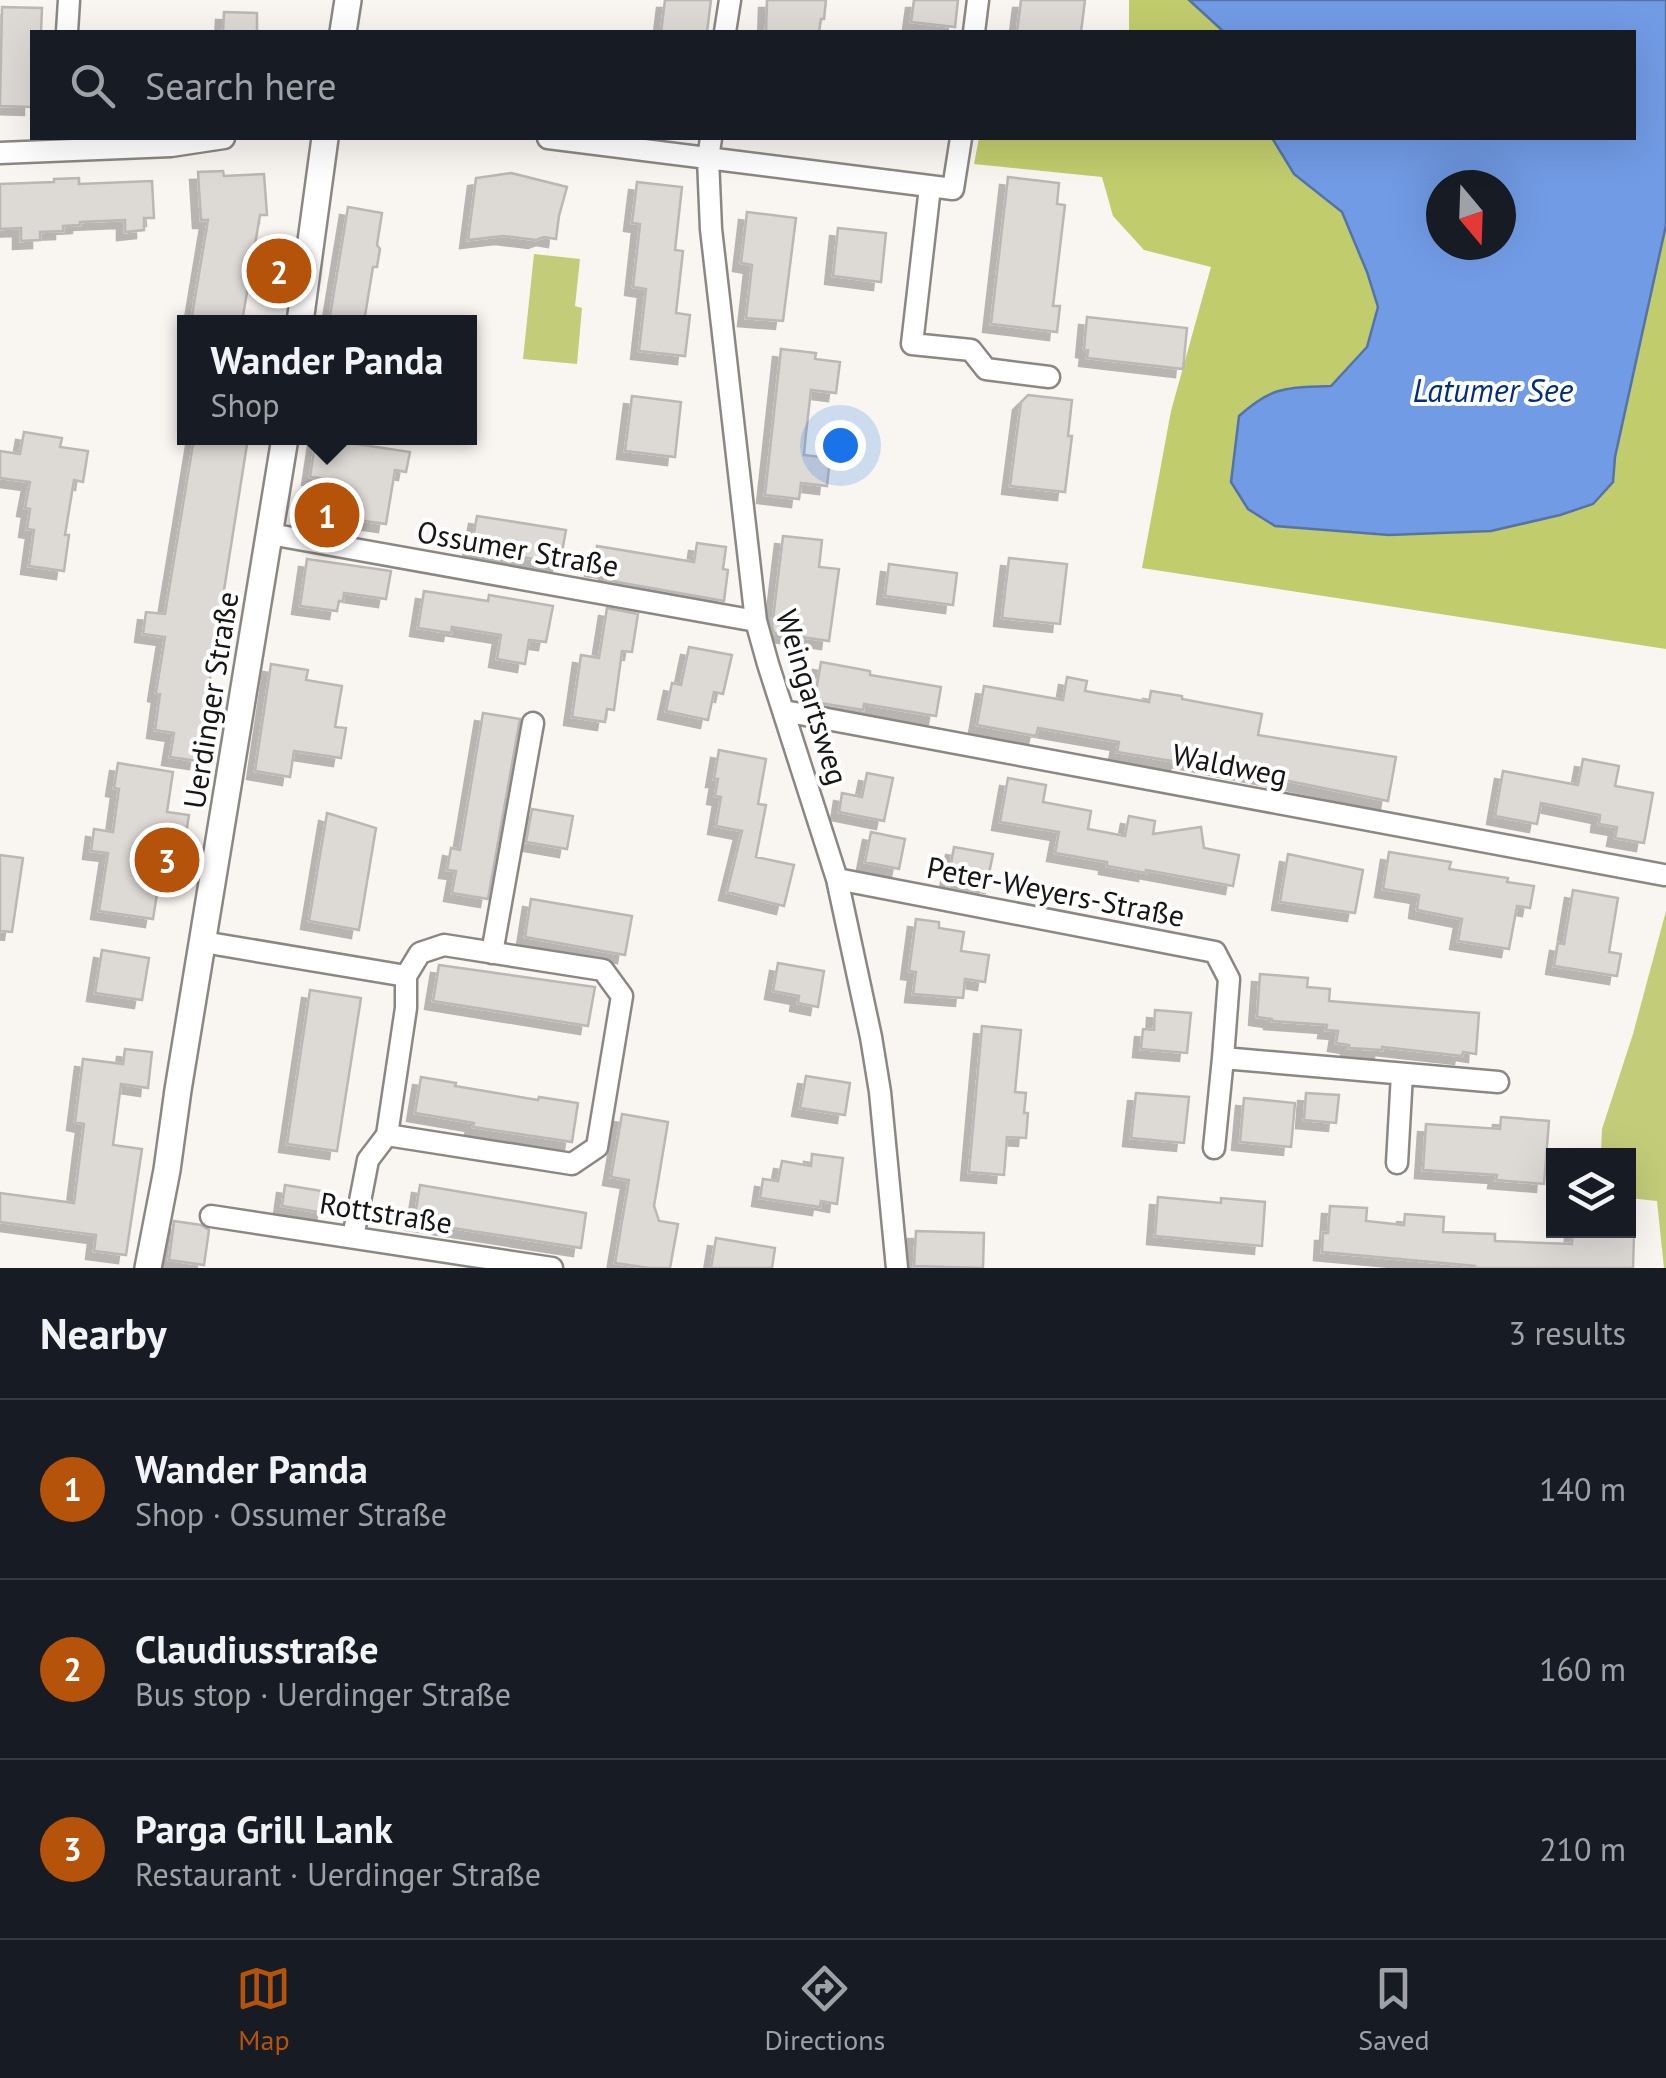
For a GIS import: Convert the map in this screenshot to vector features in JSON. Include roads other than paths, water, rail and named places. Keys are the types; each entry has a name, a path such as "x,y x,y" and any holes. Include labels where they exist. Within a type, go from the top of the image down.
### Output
{"street":[{"path":"67,30 69,0"},
{"path":"343,30 348,0"},
{"path":"725,30 730,0"},
{"path":"974,30 978,0"},
{"path":"0,153 63,145 171,146 211,140"},
{"path":"301,315 325,140"},
{"path":"563,140 953,189 961,140"},
{"name":"Weingartsweg","path":"711,140 711,229 756,621 838,879 877,1074 898,1268"},
{"path":"930,186 912,344 971,350 986,369 1049,377"},
{"name":"Uerdinger Straße","path":"148,1268 284,445"},
{"name":"Ossumer Straße","path":"270,534 756,621"},
{"name":"Waldweg","path":"784,711 1664,876"},
{"path":"492,953 533,724"},
{"name":"Peter-Weyers-Straße","path":"838,879 1215,952 1229,979 1214,1148"},
{"path":"202,942 406,976"},
{"path":"353,1236 368,1160 387,1135 406,1008 406,976 420,953 444,945 603,970 622,996 597,1147 572,1164 387,1135"},
{"path":"1222,1058 1498,1082"},
{"path":"1397,1163 1402,1074"},
{"name":"Rottstraße","path":"212,1216 552,1268"}],"water":[{"name":"Latumer See","path":"1189,0 1666,0 1666,225 1615,457 1613,482 1593,504 1491,531 1389,535 1275,526 1248,509 1231,482 1239,416 1272,393 1331,386 1367,347 1378,307 1342,212 1294,174 1273,140 1636,140 1636,30 1222,30"}],"place":[{"name":"Claudiusstraße","path":"279,271"},
{"name":"Wander Panda","path":"327,515"},
{"name":"Parga Grill Lank","path":"167,860"}]}
